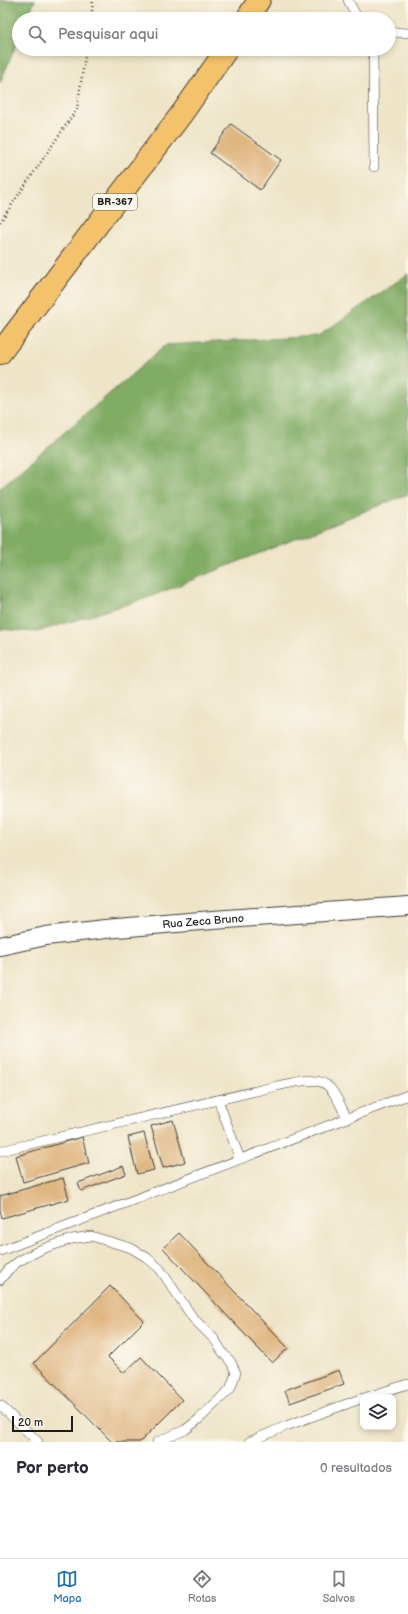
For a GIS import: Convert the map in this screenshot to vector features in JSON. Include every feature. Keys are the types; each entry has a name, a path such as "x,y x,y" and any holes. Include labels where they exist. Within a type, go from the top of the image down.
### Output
{"highway":[{"path":"251,12 259,0"},
{"name":"BR-367","path":"0,353 183,112 222,56"}],"street":[{"name":"Rua Zeca Bruno","path":"0,946 46,936 105,929 408,906"}],"lane":[{"path":"348,0 354,12"},
{"path":"396,32 408,33"},
{"path":"373,56 374,167"},
{"path":"0,1151 277,1086 311,1080 326,1084 331,1088 347,1118"},
{"path":"0,1251 408,1095"},
{"path":"218,1100 240,1159"},
{"path":"0,1280 9,1269 29,1255 58,1244 91,1236 131,1248 157,1266 194,1318 215,1340 231,1362 236,1373 230,1389 199,1419 185,1430 157,1442"},
{"path":"376,1394 408,1384"},
{"path":"249,1442 286,1426 360,1399"},
{"path":"0,1405 38,1442"}],"path":[{"path":"92,12 94,0"},
{"path":"0,222 77,109 85,56"}],"green space":[{"path":"0,0 35,0 30,12 12,12 12,55 0,83"},
{"path":"408,274 408,494 147,598 37,632 0,629 0,488 166,345 318,336"}],"building":[{"path":"231,124 281,160 260,190 210,153"},
{"path":"173,1120 185,1162 163,1168 151,1126"},
{"path":"144,1133 154,1170 137,1174 128,1137"},
{"path":"82,1137 89,1163 23,1182 16,1156"},
{"path":"123,1166 126,1174 81,1191 78,1183"},
{"path":"63,1178 69,1199 2,1218 0,1210 0,1196"},
{"path":"179,1233 288,1348 272,1363 163,1248"},
{"path":"110,1286 144,1321 108,1357 124,1373 141,1357 182,1400 140,1442 112,1442 34,1363"},
{"path":"339,1370 344,1384 290,1403 285,1390"}]}
